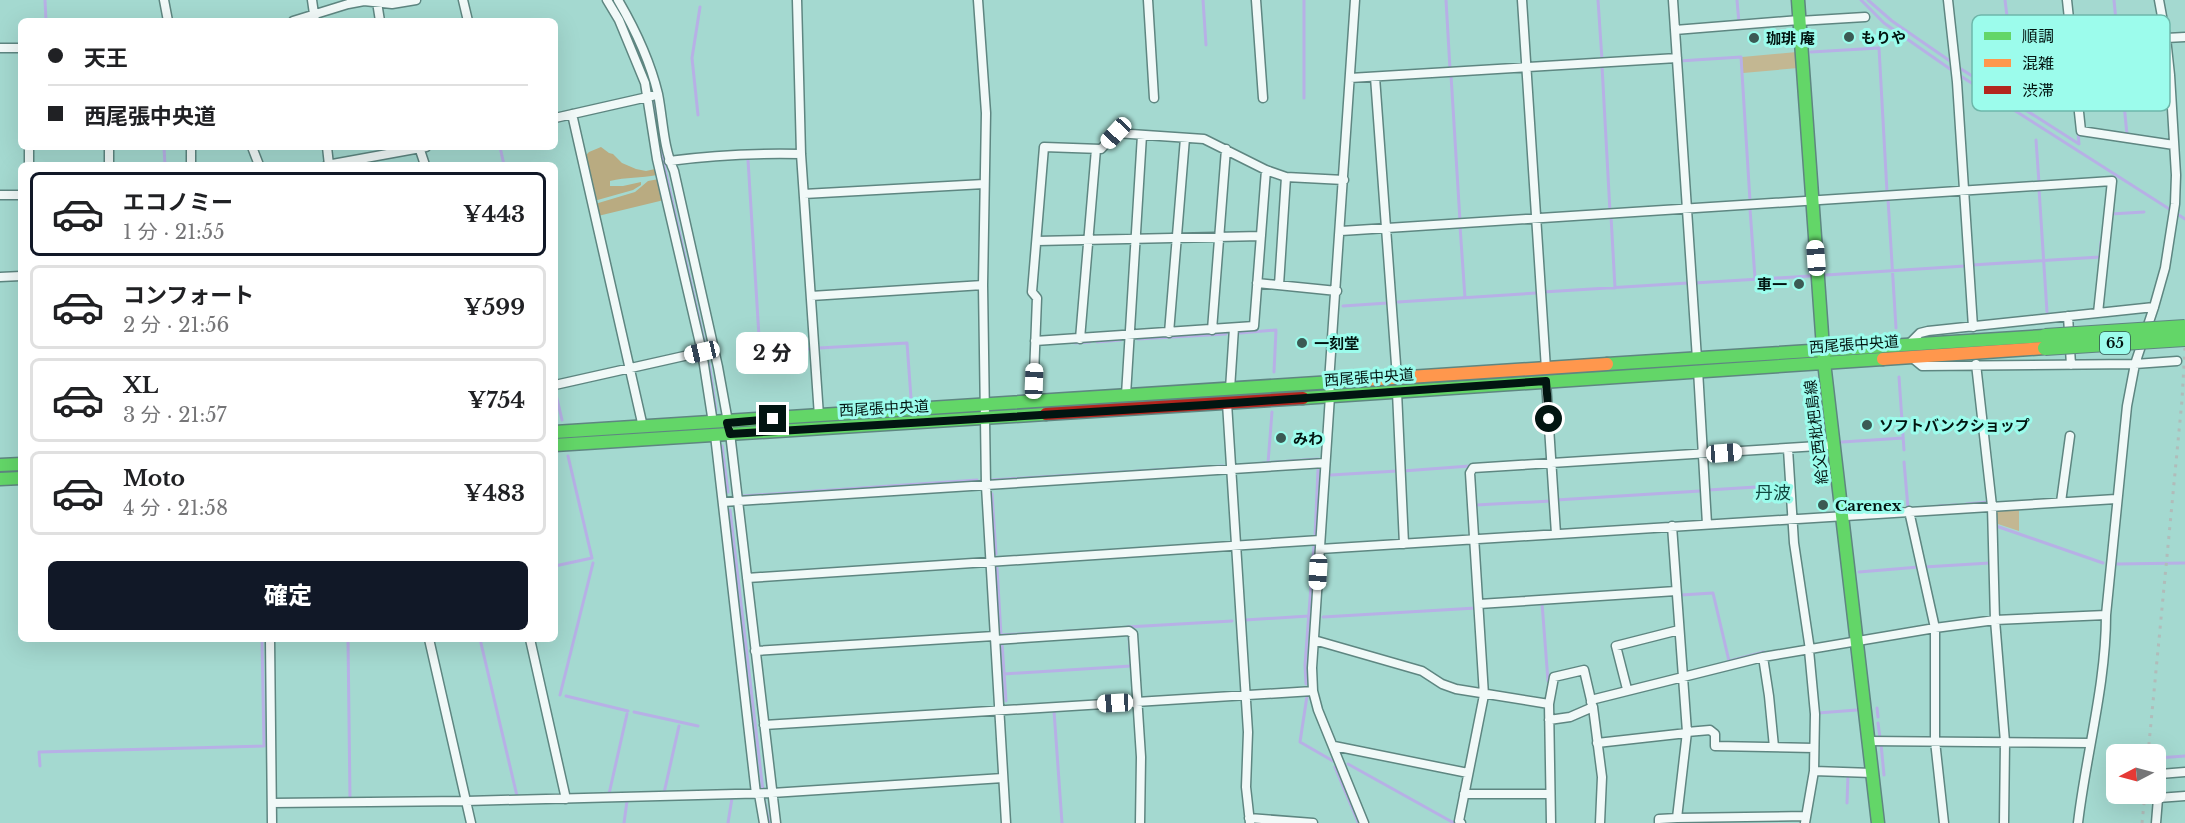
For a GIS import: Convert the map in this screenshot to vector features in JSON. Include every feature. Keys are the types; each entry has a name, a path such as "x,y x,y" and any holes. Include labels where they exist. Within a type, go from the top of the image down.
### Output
{"main road":[{"name":"給父西枇杷島線","path":"1798,0 1824,356 1878,823"},
{"name":"西尾張中央道","path":"728,428 819,416 984,404 1230,388 1330,389 1397,385 2045,342 2185,327"},
{"name":"西尾張中央道","path":"2045,342 2185,339"},
{"name":"西尾張中央道","path":"558,445 728,428 984,418 1227,403 1330,389"},
{"name":"西尾張中央道","path":"558,432 643,427 714,429"},
{"path":"0,465 18,464"},
{"path":"0,479 18,478"}],"street":[{"path":"164,0 167,18"},
{"path":"312,0 315,17 348,3 364,1 392,4 416,0"},
{"path":"463,0 467,18"},
{"path":"607,0 619,20 645,83 657,159 702,352 714,429 757,794 764,823"},
{"path":"618,0 650,66 658,95 669,161 674,171 716,355 738,501 776,823"},
{"path":"797,0 801,154 819,416"},
{"path":"978,0 986,112 983,285 986,486 1006,823"},
{"path":"1148,0 1154,98"},
{"path":"1256,0 1263,98"},
{"path":"1355,0 1312,668 1313,691 1318,710 1364,823"},
{"path":"1522,0 1556,534"},
{"path":"1673,0 1707,524"},
{"path":"1948,0 1957,82 1973,327"},
{"path":"2067,0 2069,15"},
{"path":"2159,0 2162,15"},
{"path":"377,2 380,18"},
{"path":"1675,30 1865,17"},
{"path":"0,48 18,48"},
{"path":"1350,78 1677,58"},
{"path":"1375,77 1397,385 1404,544"},
{"path":"2078,823 2082,781 2106,648 2106,615 2116,499 2127,406 2135,364 2165,268 2173,220 2174,145 2170,92"},
{"path":"558,117 658,95"},
{"path":"2079,111 2081,131 2174,145"},
{"path":"572,114 643,427"},
{"path":"1033,401 1037,298 1032,292 1044,147 1101,150 1116,133 1204,139 1266,170 1286,177 1344,180"},
{"path":"1126,395 1143,135"},
{"path":"1170,333 1185,138"},
{"path":"1080,339 1096,149"},
{"path":"1212,330 1226,149"},
{"path":"345,162 411,150"},
{"path":"669,161 710,155 801,154"},
{"path":"1035,341 1254,326 1266,170"},
{"path":"1279,285 1286,177"},
{"path":"1341,231 2112,181 2098,313"},
{"path":"804,194 984,184"},
{"path":"0,195 18,195"},
{"path":"1037,241 1261,236"},
{"path":"0,276 18,276"},
{"path":"1257,283 1337,291"},
{"path":"811,296 983,285"},
{"path":"2154,307 1920,333 1909,351 1922,366 2135,364 2177,361"},
{"path":"2068,316 2071,365"},
{"path":"1230,388 1234,328"},
{"path":"558,384 702,352"},
{"path":"1976,364 1992,506 1995,620 2005,742 2004,823"},
{"path":"1227,403 1246,695 1248,732 1246,788 1250,820 1313,823"},
{"path":"2061,502 2070,436"},
{"path":"1461,823 1459,821 1484,694 1470,473 1473,468 1834,445"},
{"path":"1659,823 1659,819 1677,818 1805,820 1814,771 1815,714 1809,650 1794,543 1788,449"},
{"path":"723,502 1325,463"},
{"path":"747,578 1236,545 1404,544 2116,499"},
{"path":"1909,511 1935,628 1935,741 1944,823"},
{"path":"1672,526 1687,732 1677,818"},
{"path":"1479,604 1676,591"},
{"path":"1549,720 1570,717 1592,703 1627,689 1763,657 1995,620 2106,615"},
{"path":"1627,689 1616,646 1679,630"},
{"path":"755,651 1129,632 1133,634 1138,702 1141,756 1140,823"},
{"path":"1314,640 1422,671 1442,684 1484,694 1549,704"},
{"path":"270,642 272,823"},
{"path":"430,642 471,823"},
{"path":"531,642 566,798"},
{"path":"1763,657 1774,747"},
{"path":"1551,823 1549,704 1554,677 1584,670 1592,703 1602,777 1600,823"},
{"path":"764,725 1313,691"},
{"path":"1597,743 1710,730 1715,734 1715,746 1815,748"},
{"path":"1868,741 2090,742"},
{"path":"1334,746 1468,773"},
{"path":"1814,771 1872,773"},
{"path":"2166,774 2185,772"},
{"path":"272,803 757,794 1003,778"},
{"path":"1464,794 1550,794"},
{"path":"2166,797 2185,796"},
{"path":"2156,823 2158,804"}],"shaded area":[{"path":"1797,52 1798,68 1743,73 1742,57"},
{"path":"601,147 622,163 646,171 655,169 657,175 610,181 610,186 641,182 641,185 633,190 594,201 584,157"},
{"path":"659,179 664,200 598,216 595,204 635,192 648,181"},
{"path":"2019,508 2019,531 1995,523 1995,509"}],"waterway":[{"path":"45,0 46,18"},
{"path":"612,0 635,45 651,93"},
{"path":"1203,0 1206,45"},
{"path":"1304,0 1304,98"},
{"path":"1446,0 1450,69"},
{"path":"1598,0 1602,60"},
{"path":"1737,0 1739,23"},
{"path":"1861,0 1884,23 1953,71"},
{"path":"1868,0 1892,21 1950,61"},
{"path":"2005,0 2007,15"},
{"path":"2114,0 2115,15"},
{"path":"698,115 692,58 700,7"},
{"path":"1811,52 1879,48 1887,192"},
{"path":"1679,61 1741,57 1750,201"},
{"path":"1604,66 1602,66 1610,212"},
{"path":"1958,67 1972,76"},
{"path":"1451,75 1460,221"},
{"path":"1959,75 1972,83"},
{"path":"652,100 663,161 705,345"},
{"path":"2016,111 2185,219"},
{"path":"2027,111 2079,144"},
{"path":"2125,111 2127,135"},
{"path":"2078,131 2079,144"},
{"path":"2036,140 2039,183"},
{"path":"164,150 165,162"},
{"path":"501,150 503,162"},
{"path":"748,160 760,352 810,349"},
{"path":"2039,189 2047,312"},
{"path":"1888,199 1896,328"},
{"path":"1750,209 1755,278"},
{"path":"2111,214 2144,212"},
{"path":"1611,216 1615,288"},
{"path":"1460,226 1465,298"},
{"path":"1972,265 2100,257 2101,242"},
{"path":"1826,275 1965,266"},
{"path":"1694,283 1810,276"},
{"path":"1543,292 1688,283"},
{"path":"1398,302 1537,293"},
{"path":"1343,306 1388,303"},
{"path":"1240,333 1276,330 1274,372"},
{"path":"1138,339 1226,334"},
{"path":"1097,342 1121,340"},
{"path":"1075,343 1090,342"},
{"path":"819,348 907,343 911,398"},
{"path":"709,364 716,410"},
{"path":"1899,377 1904,450"},
{"path":"558,403 562,420"},
{"path":"1268,463 1272,412"},
{"path":"1842,442 1903,438"},
{"path":"722,446 728,492"},
{"path":"558,565 592,558 568,456"},
{"path":"1263,463 1318,459"},
{"path":"1904,462 1908,508 1910,508"},
{"path":"991,480 1223,466"},
{"path":"1403,471 1470,466"},
{"path":"1315,536 1318,470"},
{"path":"1331,475 1397,471"},
{"path":"743,496 977,480"},
{"path":"1708,490 1788,485"},
{"path":"1556,500 1700,491"},
{"path":"992,494 996,554"},
{"path":"1476,505 1551,501"},
{"path":"1966,504 1988,502"},
{"path":"1939,506 1956,505"},
{"path":"730,510 763,791"},
{"path":"1996,526 2103,563"},
{"path":"1306,684 1305,665 1314,546"},
{"path":"560,695 593,563"},
{"path":"1924,567 1990,563"},
{"path":"2117,564 2185,563"},
{"path":"1859,572 1919,567"},
{"path":"997,568 1001,635 1088,630"},
{"path":"1681,595 1713,593 1729,661 1764,652"},
{"path":"1542,603 1548,681"},
{"path":"1323,617 1476,608 1476,611"},
{"path":"1245,620 1309,616"},
{"path":"1127,627 1232,621"},
{"path":"1004,674 1131,666 1129,637"},
{"path":"40,766 39,752 264,746 262,642"},
{"path":"348,642 350,799"},
{"path":"481,642 517,796"},
{"path":"1002,643 1006,701"},
{"path":"566,696 628,711"},
{"path":"1307,696 1300,742 1333,761"},
{"path":"1877,708 1878,717"},
{"path":"1818,711 1818,713 1857,710"},
{"path":"1054,711 1062,823"},
{"path":"634,712 698,726"},
{"path":"609,794 627,714"},
{"path":"1878,723 1880,738"},
{"path":"664,793 679,726"},
{"path":"1881,744 1884,775"},
{"path":"2166,757 2185,756"},
{"path":"1348,764 1454,823"},
{"path":"1335,767 1358,822"},
{"path":"1847,803 1848,775 1851,775"},
{"path":"728,823 732,798"},
{"path":"764,799 769,823"},
{"path":"624,823 627,801"}],"railway":[{"path":"2149,744 2182,400 2185,347"},
{"path":"2142,823 2144,804"}],"traffic: fast":[{"path":"1798,0 1824,362 1878,823"},
{"path":"2045,336 2185,327"},
{"path":"1607,364 2045,336"},
{"path":"2045,348 2185,339"},
{"path":"1303,398 1883,359"},
{"path":"558,432 1348,381"},
{"path":"558,445 1046,414"},
{"path":"0,465 18,464"},
{"path":"0,479 18,478"}],"traffic: slow":[{"path":"1883,359 2045,348"},
{"path":"1348,381 1607,364"}],"traffic: jam":[{"path":"1046,414 1303,398"}],"place":[{"name":"もりや","path":"1849,37"},
{"name":"珈琲 庵","path":"1754,38"},
{"name":"車一","path":"1799,284"},
{"name":"一刻堂","path":"1302,343"},
{"name":"ソフトバンクショップ","path":"1867,425"},
{"name":"みわ","path":"1281,438"},
{"name":"Carenex","path":"1823,505"}],"district":[{"name":"丹波","path":"1773,493"}],"route":[{"path":"773,419 727,423 730,434 1205,405 1546,381 1549,419"}]}
